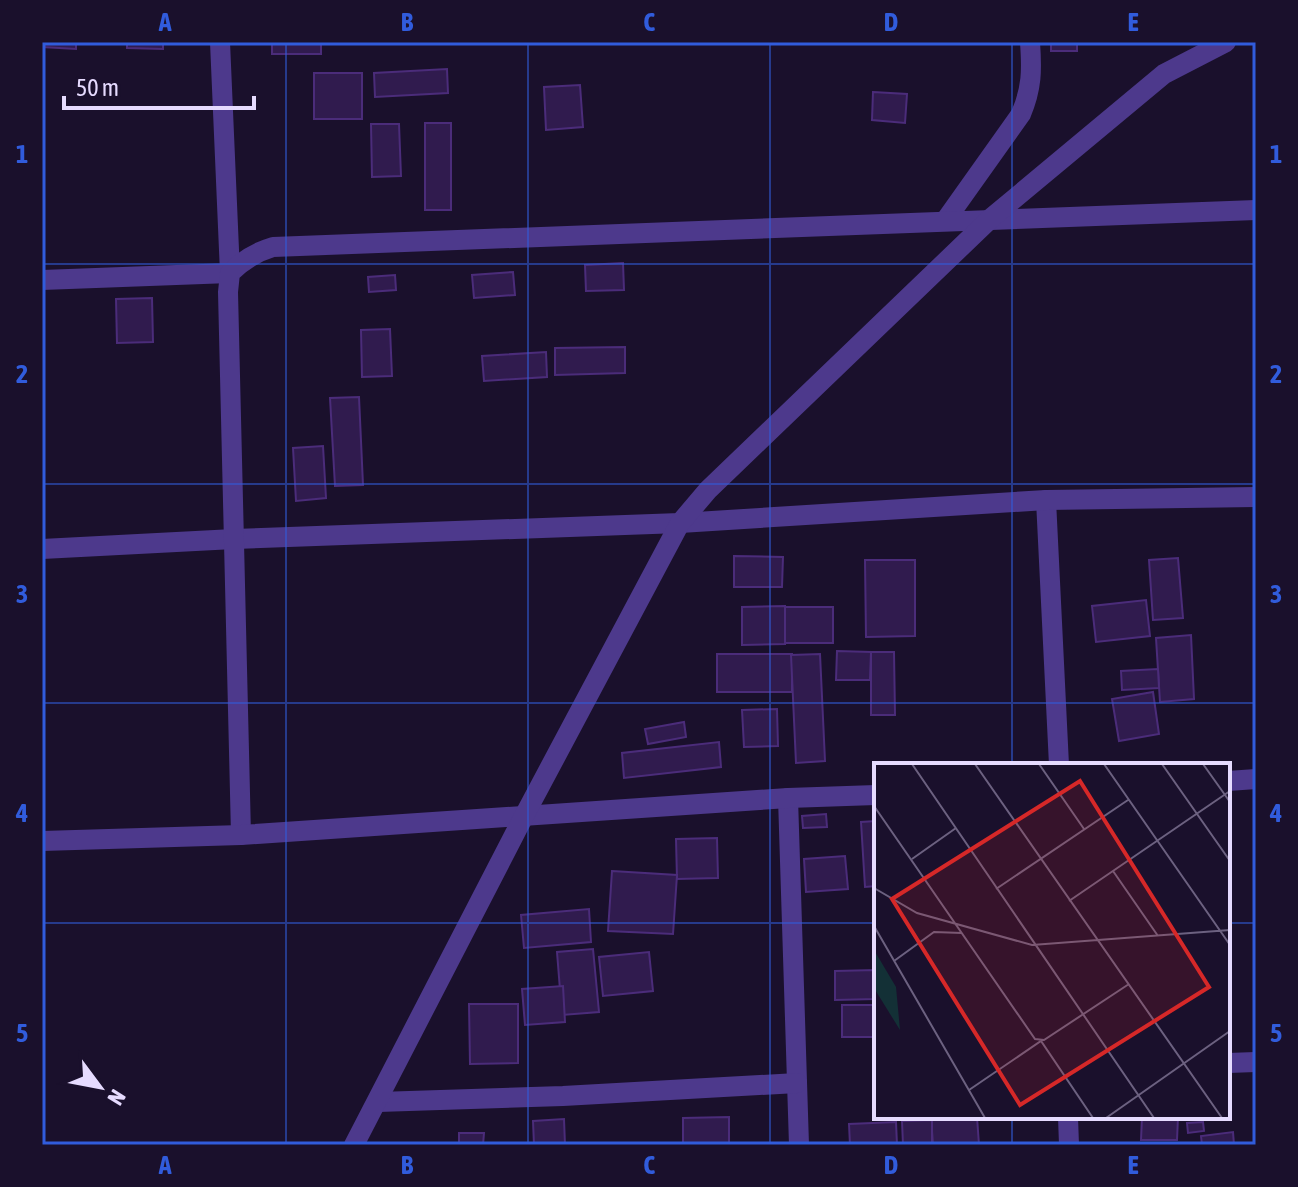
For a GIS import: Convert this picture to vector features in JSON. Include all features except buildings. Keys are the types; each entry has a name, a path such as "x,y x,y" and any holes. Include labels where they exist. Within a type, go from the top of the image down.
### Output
{"street":[{"path":"220,42 230,273 241,835"},
{"path":"945,221 1021,114 1029,95 1032,75 1030,42"},
{"path":"354,1145 680,523 708,490 990,219 1164,74 1226,42"},
{"path":"42,280 230,273 257,252 273,247 1256,210"},
{"path":"42,549 680,523 1046,500 1256,497"},
{"path":"1046,500 1059,763"},
{"path":"1230,781 1256,779"},
{"path":"42,841 241,835 788,798 874,795"},
{"path":"788,798 799,1145"},
{"path":"1230,1063 1256,1062"},
{"path":"378,1102 797,1083"},
{"path":"1068,1119 1069,1145"}]}
